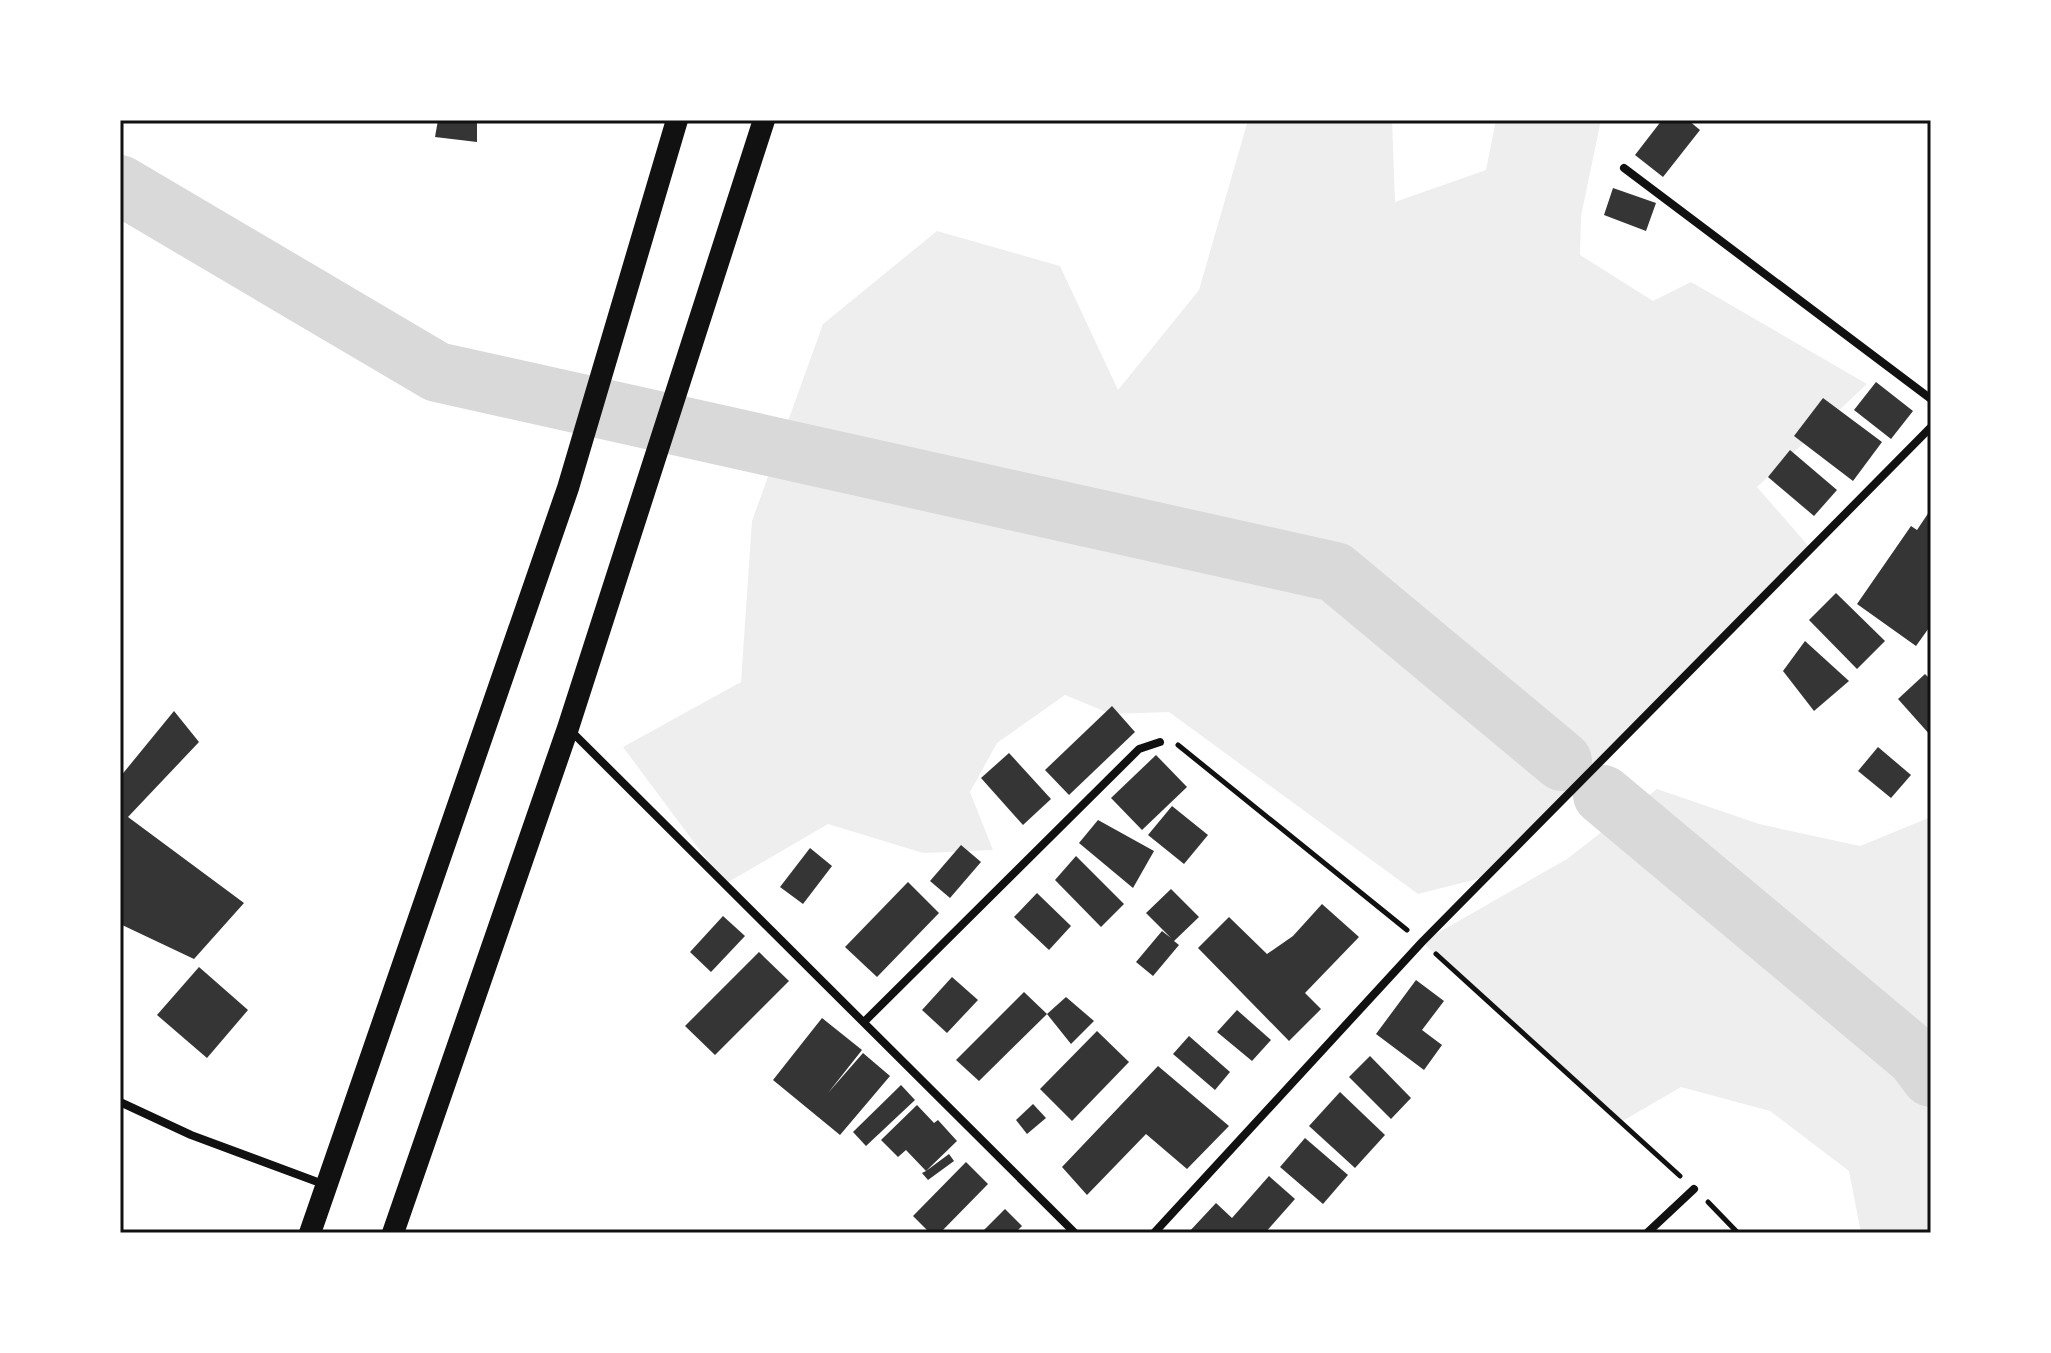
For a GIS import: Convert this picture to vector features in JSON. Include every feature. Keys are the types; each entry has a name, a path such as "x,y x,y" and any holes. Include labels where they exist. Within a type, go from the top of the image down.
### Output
{"highway":[{"path":"310,1233 568,488 677,120"},
{"path":"393,1233 568,728 764,120"}],"street":[{"path":"1624,168 1931,399"},
{"path":"1154,1233 1422,942 1931,427"},
{"path":"568,728 1075,1233"},
{"path":"864,1022 1139,749 1160,742"},
{"path":"120,1102 191,1135 327,1185"},
{"path":"1647,1233 1694,1189"}],"path":[{"path":"1160,742 1177,745 1422,942 1694,1189 1738,1233"}],"shaded area":[{"path":"1248,120 1392,120 1395,202 1486,170 1496,120 1601,120 1581,216 1580,255 1653,301 1691,282 1867,384 1757,487 1812,550 1485,877 1418,894 1169,712 1111,714 1065,695 997,743 970,792 993,850 923,853 828,824 725,884 623,747 741,682 752,521 823,324 937,231 1060,266 1118,390 1199,290"},
{"path":"1657,789 1759,824 1860,846 1931,817 1931,1233 1861,1233 1849,1171 1770,1111 1681,1087 1621,1122 1422,942 1567,859"}],"building":[{"path":"438,120 477,120 477,142 435,137"},
{"path":"1662,120 1688,120 1700,130 1663,177 1635,155"},
{"path":"1613,188 1656,203 1646,231 1604,215"},
{"path":"1876,382 1913,411 1891,439 1854,410"},
{"path":"1823,398 1882,442 1853,481 1794,436"},
{"path":"1790,450 1837,490 1814,516 1768,477"},
{"path":"1931,509 1931,625 1916,646 1857,604 1911,526 1917,530"},
{"path":"1836,593 1885,641 1857,669 1809,620"},
{"path":"1805,641 1849,681 1814,711 1783,671"},
{"path":"1925,674 1931,680 1931,736 1898,699"},
{"path":"1112,706 1135,732 1069,795 1045,770"},
{"path":"174,711 199,742 128,817 244,903 194,959 120,924 120,777"},
{"path":"1878,747 1911,775 1891,798 1858,771"},
{"path":"1009,753 1051,799 1023,825 981,778"},
{"path":"1156,755 1187,787 1142,830 1111,798"},
{"path":"1172,806 1208,835 1184,864 1148,835"},
{"path":"1098,820 1154,851 1133,888 1079,843"},
{"path":"961,845 981,862 950,898 930,881"},
{"path":"810,848 832,866 803,904 780,887"},
{"path":"1076,856 1124,904 1101,927 1055,880"},
{"path":"908,882 939,913 877,977 845,947"},
{"path":"1171,889 1199,917 1174,941 1179,945 1153,976 1136,962 1162,931 1171,938 1146,913"},
{"path":"1037,893 1071,926 1049,950 1014,917"},
{"path":"1322,904 1359,937 1305,993 1321,1009 1289,1041 1198,948 1229,917 1267,954 1293,936"},
{"path":"723,916 745,936 711,972 690,952"},
{"path":"759,952 789,981 715,1055 685,1026"},
{"path":"199,967 248,1010 207,1058 157,1015"},
{"path":"952,977 978,1000 947,1033 922,1010"},
{"path":"1416,980 1444,1001 1422,1030 1442,1045 1424,1070 1376,1034"},
{"path":"1024,992 1047,1014 979,1081 956,1060"},
{"path":"1066,997 1094,1021 1071,1044 1047,1014"},
{"path":"1237,1010 1271,1040 1252,1061 1217,1032"},
{"path":"822,1018 862,1050 828,1093 863,1053 890,1076 840,1135 773,1080"},
{"path":"1097,1031 1129,1062 1072,1121 1040,1089"},
{"path":"1189,1036 1230,1072 1215,1090 1173,1054"},
{"path":"1370,1056 1411,1098 1391,1119 1349,1077"},
{"path":"1158,1066 1229,1126 1187,1169 1146,1134 1087,1195 1062,1167"},
{"path":"901,1085 915,1100 866,1146 853,1132"},
{"path":"1340,1092 1385,1135 1355,1168 1309,1126"},
{"path":"1033,1104 1046,1118 1027,1134 1016,1120"},
{"path":"917,1105 934,1123 938,1120 957,1141 926,1171 906,1150 898,1157 881,1140"},
{"path":"1305,1138 1348,1175 1323,1204 1280,1167"},
{"path":"949,1154 954,1161 928,1180 922,1173"},
{"path":"966,1162 988,1184 940,1233 930,1233 913,1216"},
{"path":"1269,1176 1295,1199 1265,1233 1188,1233 1216,1203 1232,1218"},
{"path":"1005,1209 1022,1226 1015,1233 981,1233"}],"waterway":[{"path":"120,185 437,372 1335,572 1562,761"},
{"path":"1603,795 1916,1057 1931,1077"}]}
